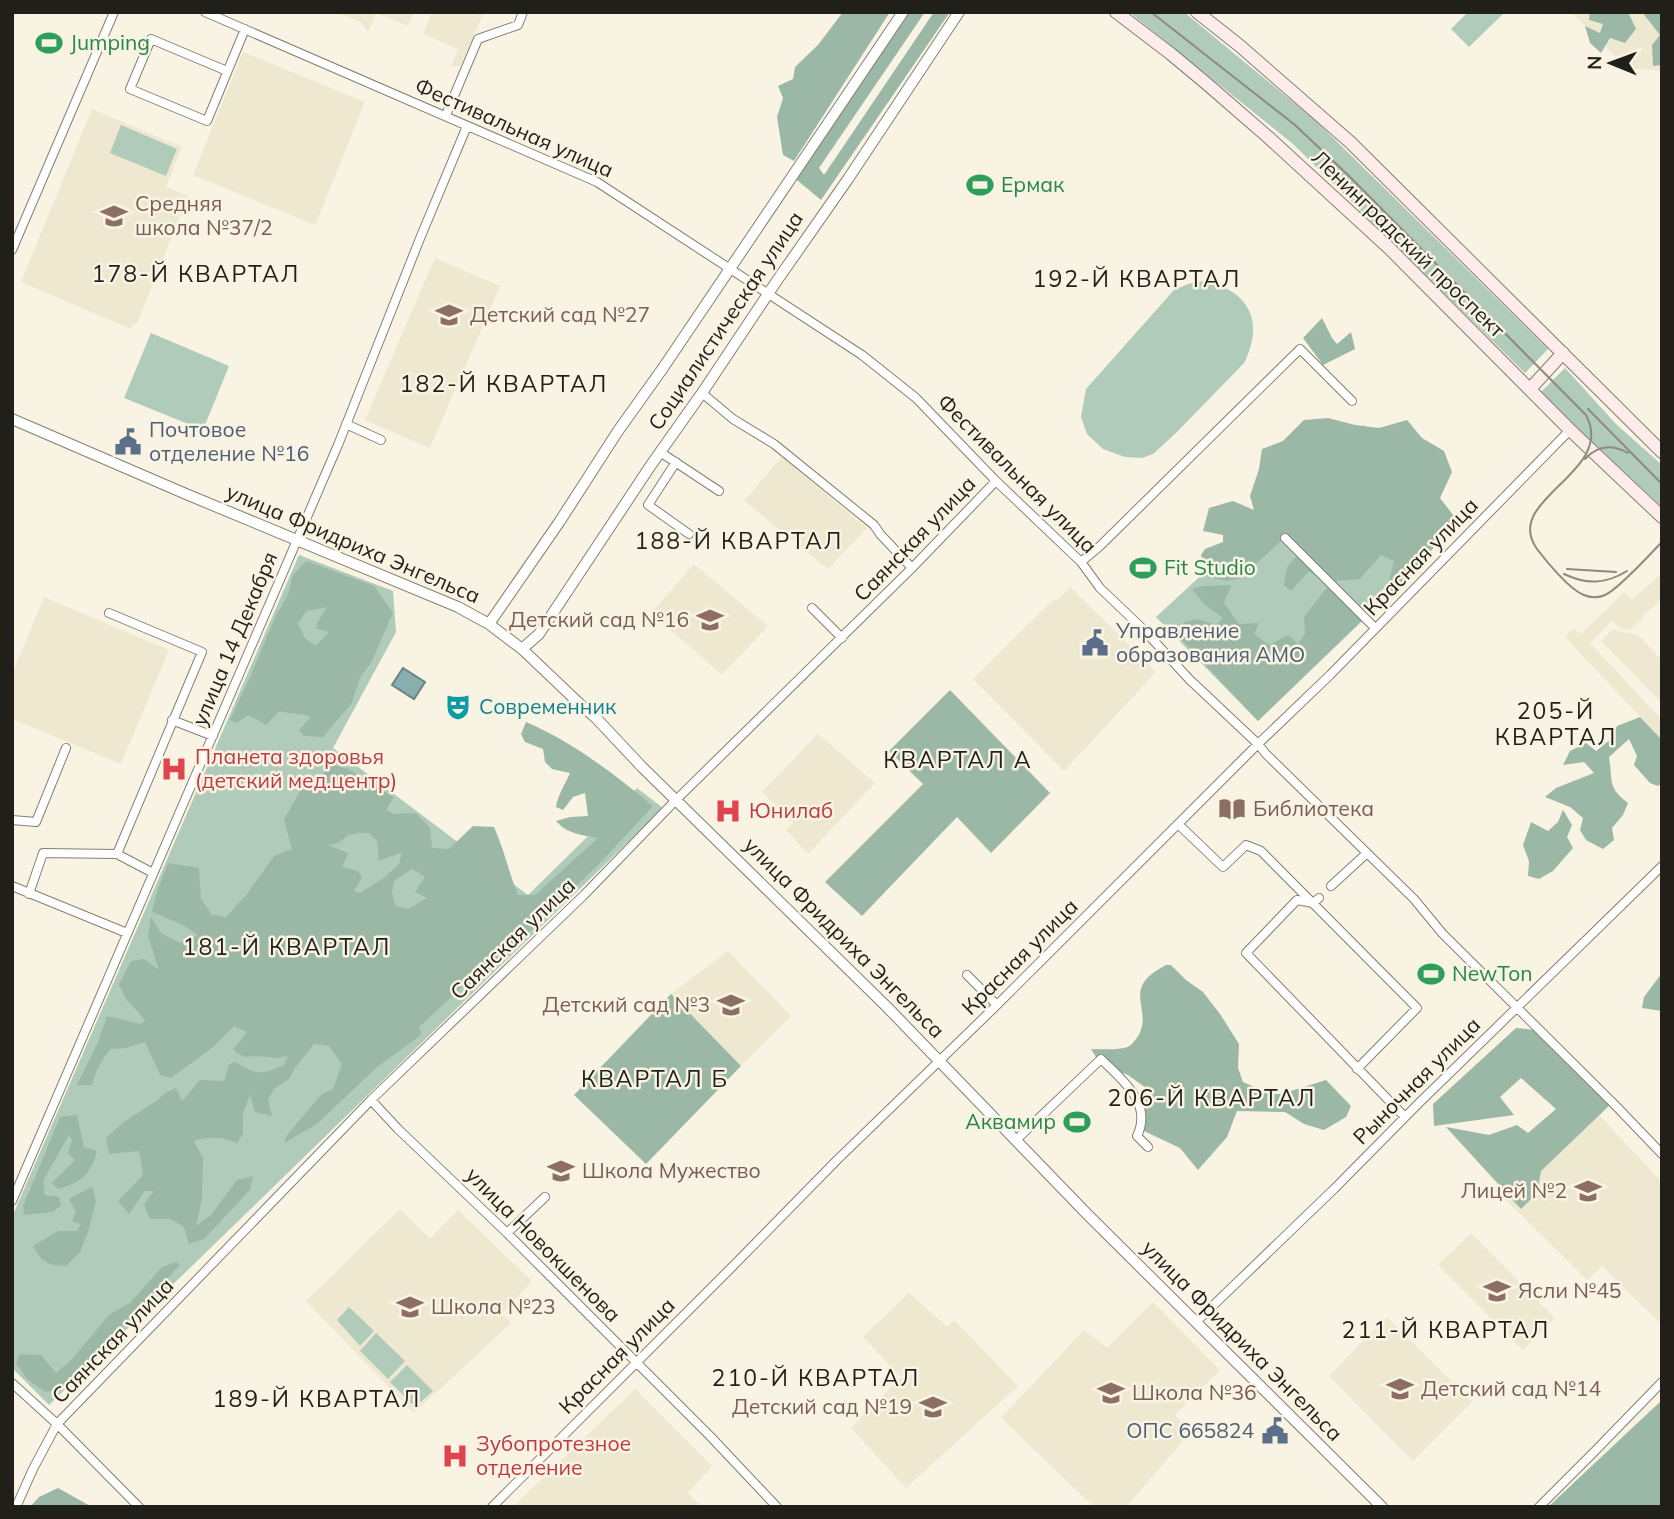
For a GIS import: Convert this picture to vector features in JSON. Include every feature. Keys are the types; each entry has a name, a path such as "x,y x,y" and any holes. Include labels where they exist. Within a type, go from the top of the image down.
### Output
{"main road":[{"name":"Ленинградский проспект","path":"1116,12 1171,54 1268,137 1388,247 1570,430 1662,517"},
{"name":"Ленинградский проспект","path":"1197,12 1350,142 1662,452"},
{"path":"1531,389 1563,353"}],"street":[{"path":"12,250 114,12"},
{"name":"Фестивальная улица","path":"205,12 597,182 862,355 916,398 996,481 1081,562 1100,588 1189,679 1414,899 1442,933 1662,1154"},
{"path":"446,115 478,39 519,25 523,12"},
{"name":"Социалистическая улица","path":"489,624 903,12"},
{"name":"Социалистическая улица","path":"522,649 539,634 958,12"},
{"path":"227,71 151,40 130,89 207,121 245,29"},
{"name":"улица 14 Декабря","path":"12,1201 346,424 467,126"},
{"path":"1081,562 1300,349 1352,401"},
{"path":"702,393 733,419 774,444 874,525 912,568"},
{"name":"улица Фридриха Энгельса","path":"12,419 458,607 489,624 522,649 596,718 939,1060 1087,1214 1382,1507"},
{"path":"346,424 381,440"},
{"name":"Красная улица","path":"492,1507 837,1160 1376,628 1570,430"},
{"path":"660,452 719,491"},
{"path":"676,462 648,505 689,534"},
{"name":"Саянская улица","path":"16,1507 57,1424 371,1100 584,895 996,481"},
{"path":"1285,538 1376,628"},
{"path":"812,608 842,638"},
{"path":"109,612 202,652 117,854"},
{"path":"172,720 213,736"},
{"path":"12,820 36,822 66,748"},
{"path":"1178,824 1223,867 1246,845 1261,851 1316,901 1417,1007 1357,1069"},
{"path":"1331,886 1367,852"},
{"path":"29,894 43,853 117,854 153,873"},
{"name":"Рыночная улица","path":"1197,1321 1662,866"},
{"path":"12,886 127,933"},
{"path":"1316,901 1297,900 1246,953 1405,1117"},
{"path":"967,975 997,1005"},
{"path":"1016,1140 1101,1059 1135,1094 1140,1109 1141,1127 1137,1136 1148,1147"},
{"name":"улица Новокшенова","path":"371,1100 710,1436 776,1507"},
{"path":"507,1233 545,1197"},
{"path":"1539,1507 1662,1382"},
{"path":"12,1383 57,1424 139,1507"}],"shaded area":[{"path":"335,12 414,12 408,26 376,13 368,32 361,22"},
{"path":"432,12 463,12 473,16 475,12 484,12 460,66 451,66 458,49 423,34"},
{"path":"1571,12 1662,12 1662,71 1627,68"},
{"path":"243,52 365,102 315,225 193,175"},
{"name":"Средняя школа №37/2","path":"92,109 182,147 166,187 188,196 137,324 134,323 131,329 21,282"},
{"path":"435,258 500,286 430,448 365,420"},
{"path":"782,457 867,528 828,569 744,501"},
{"name":"Детский сад №16","path":"694,564 768,626 722,675 651,613"},
{"path":"1662,573 1662,598 1643,618 1631,629 1625,630 1612,621 1590,643 1662,720 1662,740 1565,637 1574,628 1581,634 1624,592 1632,600"},
{"path":"1070,587 1156,672 1064,771 973,679 1054,599 1057,601"},
{"path":"44,597 169,650 121,764 12,719 12,674"},
{"path":"1613,629 1637,634 1662,660 1662,703 1601,641"},
{"path":"818,734 875,783 808,854 786,830 793,823 762,792"},
{"name":"Детский сад №3","path":"728,951 791,1016 741,1066 671,994"},
{"name":"Лицей №2","path":"1581,1096 1662,1182 1662,1325 1602,1266 1587,1280 1506,1200 1526,1178"},
{"name":"Школа №23","path":"400,1209 430,1239 458,1210 532,1281 502,1314 511,1323 414,1413 306,1301"},
{"name":"Ясли №45","path":"1471,1233 1555,1318 1523,1350 1438,1265"},
{"name":"Детский сад №19","path":"909,1293 947,1327 954,1320 1018,1386 906,1488 851,1428 901,1377 863,1337"},
{"name":"Школа №36","path":"1153,1302 1220,1370 1175,1415 1190,1433 1126,1507 1094,1507 1001,1418 1084,1330 1107,1348"},
{"name":"Детский сад №14","path":"1387,1317 1472,1402 1413,1461 1329,1376"},
{"path":"635,1389 712,1466 688,1493 702,1507 513,1507"}],"green space":[{"path":"843,12 890,12 794,161 783,155 777,117 783,98 778,86 793,79 795,67 818,45"},
{"path":"907,12 925,12 819,168 824,175 934,12 950,12 821,200 797,180 804,163"},
{"path":"1129,12 1184,12 1316,121 1548,349 1525,373 1293,144"},
{"path":"1468,12 1505,12 1469,47 1451,29"},
{"path":"1590,12 1628,12 1636,29 1625,43 1610,38 1601,53 1590,43 1585,26 1600,33 1603,24 1589,20"},
{"path":"1642,12 1662,12 1662,65 1653,66 1652,45 1660,35"},
{"path":"121,125 177,149 166,176 110,153"},
{"path":"1204,281 1220,285 1232,292 1249,310 1253,334 1244,363 1153,454 1142,458 1125,457 1103,449 1087,434 1081,417 1086,389 1174,290"},
{"path":"1322,318 1337,344 1351,332 1355,349 1323,365 1303,338"},
{"path":"151,333 229,366 203,430 124,398"},
{"path":"1565,368 1616,424 1662,465 1662,507 1540,393"},
{"path":"1328,418 1379,428 1407,420 1422,438 1444,451 1452,472 1440,498 1457,520 1404,583 1385,599 1394,561 1381,555 1360,579 1326,582 1309,571 1291,591 1284,585 1287,567 1298,554 1282,540 1241,578 1227,581 1206,576 1201,555 1205,549 1223,542 1223,535 1203,531 1209,508 1233,501 1254,510 1250,496 1262,449 1283,441 1304,420"},
{"path":"1364,425 1452,517 1258,721 1156,617"},
{"path":"299,555 393,591 396,632 333,748 528,895 637,788 663,808 49,1405 12,1368 12,1217"},
{"path":"306,561 374,586 393,613 371,663 361,676 351,704 323,737 304,736 299,730 311,717 303,715 279,711 266,725 248,715 237,723 230,720 276,615 287,597 293,575","holes":["327,607 316,625 317,629 329,632 316,646 305,638 298,624 306,611"]},
{"path":"1231,585 1224,603 1239,624 1259,623 1254,634 1269,645 1289,635 1298,644 1305,634 1304,617 1328,586 1363,620 1258,721 1176,634 1184,622 1198,619 1216,625 1223,618 1205,605 1192,589"},
{"path":"950,690 1050,793 991,853 957,817 862,916 825,882 923,784 889,751"},
{"path":"1640,717 1662,740 1662,783 1658,786 1650,783 1634,765 1637,756 1629,739 1609,757 1614,788 1628,803 1623,815 1612,828 1614,840 1603,849 1586,840 1580,830 1583,818 1570,807 1545,797 1556,788 1594,773 1584,762 1563,765 1570,751 1586,743 1596,751 1611,739 1617,726"},
{"path":"526,722 560,739 653,806 601,862 468,991 463,986 419,1027 421,1035 377,1067 317,1124 284,1143 287,1135 322,1094 333,1089 342,1064 329,1046 314,1044 289,1079 274,1089 268,1100 272,1116 255,1112 250,1095 243,1113 243,1134 237,1143 216,1138 194,1141 203,1158 202,1198 196,1226 211,1215 237,1180 253,1176 250,1190 204,1239 189,1244 184,1227 171,1219 150,1219 144,1204 154,1191 145,1191 129,1214 118,1201 143,1175 139,1151 109,1154 106,1138 165,1093 176,1088 182,1101 200,1080 224,1081 229,1064 235,1062 263,1072 284,1065 288,1056 244,1057 233,1050 247,1032 234,1026 213,1047 171,1078 160,1075 145,1042 111,1049 99,1066 92,1085 77,1085 98,1042 107,1016 141,1024 145,1020 126,999 119,984 131,961 144,959 159,970 148,936 151,917 161,933 180,943 198,935 183,925 152,912 168,863 199,868 201,899 212,915 226,917 247,894 274,856 292,849 284,820 306,780 319,780 330,764 348,769 394,797 386,810 395,814 416,813 430,828 432,848 449,849 473,826 494,827 518,895 535,895 598,838 570,831 556,821 588,816 585,793 573,797 563,810 556,807 570,773 552,769 545,762 543,749 525,742 521,734","holes":["369,833 377,841 379,861 402,852 399,864 360,893 354,891 362,878 358,871 342,867 348,853 328,845 339,843 348,835","412,869 425,877 415,892 427,898 408,909 395,906 392,892 394,881"]},
{"path":"1563,810 1572,825 1567,837 1573,848 1553,871 1539,879 1528,876 1529,861 1523,845 1531,822 1548,831 1558,822"},
{"path":"1166,965 1171,965 1203,992 1220,1014 1239,1044 1238,1068 1243,1082 1271,1094 1281,1094 1326,1080 1351,1106 1346,1117 1324,1130 1304,1124 1285,1112 1237,1111 1227,1137 1198,1170 1180,1148 1144,1131 1146,1088 1128,1075 1101,1065 1091,1049 1120,1049 1128,1047 1136,1039 1143,1018 1140,998 1142,986 1149,976"},
{"path":"1662,973 1662,1011 1642,1008 1644,997"},
{"path":"671,994 741,1066 646,1164 574,1095"},
{"path":"1516,1028 1536,1030 1613,1102 1541,1171 1537,1193 1521,1209 1446,1127 1489,1135 1517,1125 1528,1133 1556,1109 1521,1078 1500,1097 1514,1115 1434,1126 1433,1104"},
{"path":"77,1115 84,1147 97,1151 92,1166 73,1184 58,1189 52,1183 75,1160 68,1153 72,1140 69,1135 43,1181 45,1195 59,1197 61,1206 52,1212 24,1215 23,1206 60,1117"},
{"path":"92,1187 96,1201 80,1252 66,1266 46,1262 33,1246 58,1231 77,1231 81,1224 72,1221 76,1212 69,1199"},
{"path":"176,1262 180,1265 62,1389 45,1392 27,1379 16,1363 20,1354 41,1355 56,1373 72,1359 109,1315 130,1303 162,1267"},
{"path":"349,1307 374,1331 360,1346 337,1320"},
{"path":"376,1333 405,1361 388,1379 360,1351"},
{"path":"407,1365 433,1391 415,1407 390,1382"},
{"path":"1662,1400 1662,1507 1548,1507"},
{"path":"58,1488 92,1507 30,1507 39,1497"}],"water":[{"path":"403,668 425,682 414,699 392,685"}],"tram line":[{"path":"1151,12 1295,125 1586,415 1591,435 1586,453 1575,470 1534,515 1530,531 1537,549 1559,575 1584,595 1603,596 1626,579 1662,542"},
{"path":"1588,409 1662,484"},
{"path":"1585,459 1605,447 1628,453"},
{"path":"1567,569 1616,572"},
{"path":"1564,574 1596,582 1627,571"}],"place":[{"name":"Jumping","path":"49,43"},
{"name":"Ермак","path":"980,185"},
{"name":"Средняя школа №37/2","path":"114,216"},
{"name":"Детский сад №27","path":"449,315"},
{"name":"Почтовое отделение №16","path":"128,442"},
{"name":"Fit Studio","path":"1143,568"},
{"name":"Детский сад №16","path":"710,620"},
{"name":"Управление образования АМО","path":"1095,643"},
{"name":"Современник","path":"458,707"},
{"name":"Планета здоровья (детский мед.центр)","path":"174,769"},
{"name":"Библиотека","path":"1232,809"},
{"name":"Юнилаб","path":"728,811"},
{"name":"NewTon","path":"1431,974"},
{"name":"Детский сад №3","path":"731,1005"},
{"name":"Аквамир","path":"1077,1122"},
{"name":"Школа Мужество","path":"561,1171"},
{"name":"Лицей №2","path":"1588,1191"},
{"name":"Ясли №45","path":"1497,1291"},
{"name":"Школа №23","path":"410,1307"},
{"name":"Детский сад №14","path":"1400,1389"},
{"name":"Школа №36","path":"1111,1393"},
{"name":"Детский сад №19","path":"933,1407"},
{"name":"ОПС 665824","path":"1275,1431"},
{"name":"Зубопротезное отделение","path":"455,1456"}],"district":[{"name":"178-Й КВАРТАЛ","path":"196,274"},
{"name":"192-Й КВАРТАЛ","path":"1137,279"},
{"name":"182-Й КВАРТАЛ","path":"504,384"},
{"name":"188-Й КВАРТАЛ","path":"739,541"},
{"name":"205-Й КВАРТАЛ","path":"1556,724"},
{"name":"КВАРТАЛ А","path":"958,760"},
{"name":"181-Й КВАРТАЛ","path":"287,947"},
{"name":"КВАРТАЛ Б","path":"655,1079"},
{"name":"206-Й КВАРТАЛ","path":"1212,1098"},
{"name":"211-Й КВАРТАЛ","path":"1446,1330"},
{"name":"210-Й КВАРТАЛ","path":"816,1378"},
{"name":"189-Й КВАРТАЛ","path":"317,1399"}]}
